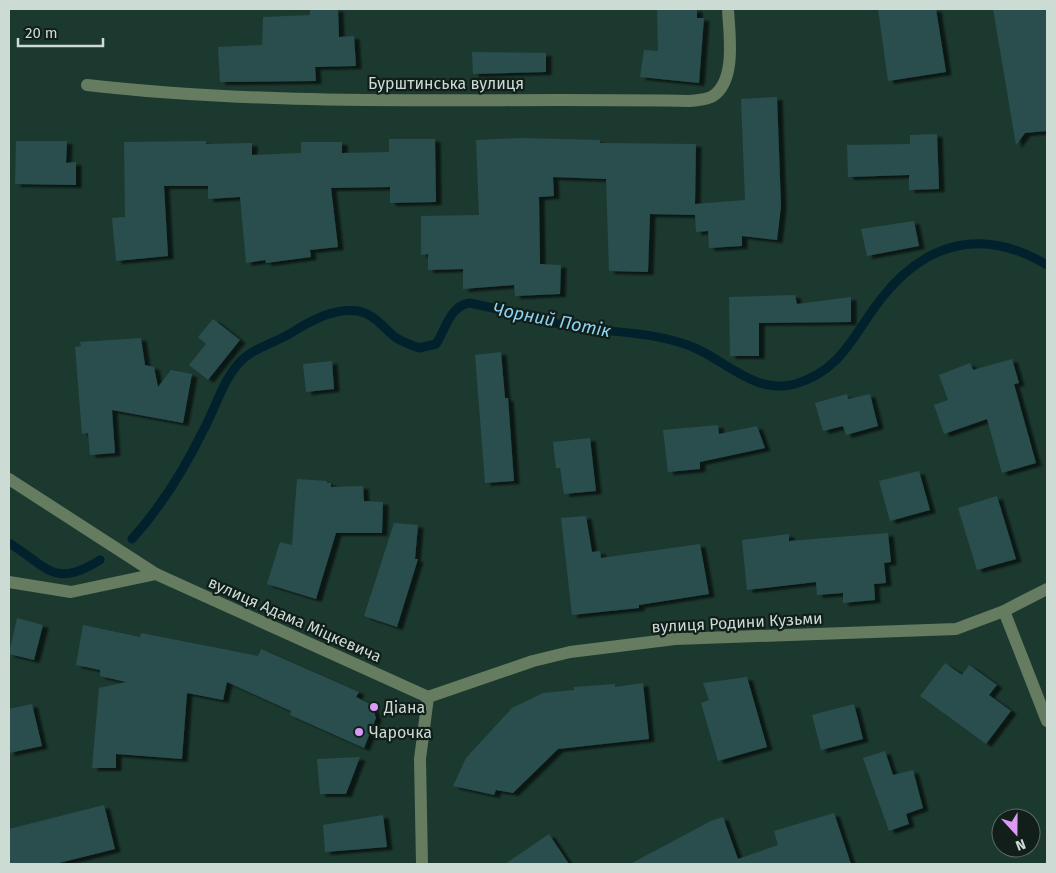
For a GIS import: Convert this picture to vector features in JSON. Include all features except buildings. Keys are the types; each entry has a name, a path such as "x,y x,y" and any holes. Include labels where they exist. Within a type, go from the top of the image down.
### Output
{"street":[{"name":"Бурштинська вулиця","path":"87,85 138,91 284,100 584,99 690,101 712,96 725,82 730,56 728,9"},
{"name":"вулиця Адама Міцкевича","path":"9,479 156,574 428,698"},
{"path":"9,582 71,592 156,574"},
{"name":"вулиця Родини Кузьми","path":"428,698 533,661 570,652 675,640 956,630 1004,611 1047,589"},
{"path":"1004,611 1047,721"},
{"path":"422,864 420,759 428,698"}],"waterway":[{"name":"Чорний Потік","path":"132,539 163,501 196,444 224,386 239,363 250,353 331,313 340,311 364,313 374,318 398,339 419,348 436,344 452,314 462,305 469,303 569,326 649,335 680,342 707,354 755,381 781,386 795,384 811,378 836,360 898,279 917,264 937,253 957,246 979,244 1001,246 1024,253 1047,265"},
{"name":"Чорний Потік","path":"9,543 43,567 61,574 84,569 100,560"}],"place":[{"name":"Діана","path":"374,707"},
{"name":"Чарочка","path":"359,732"}]}
